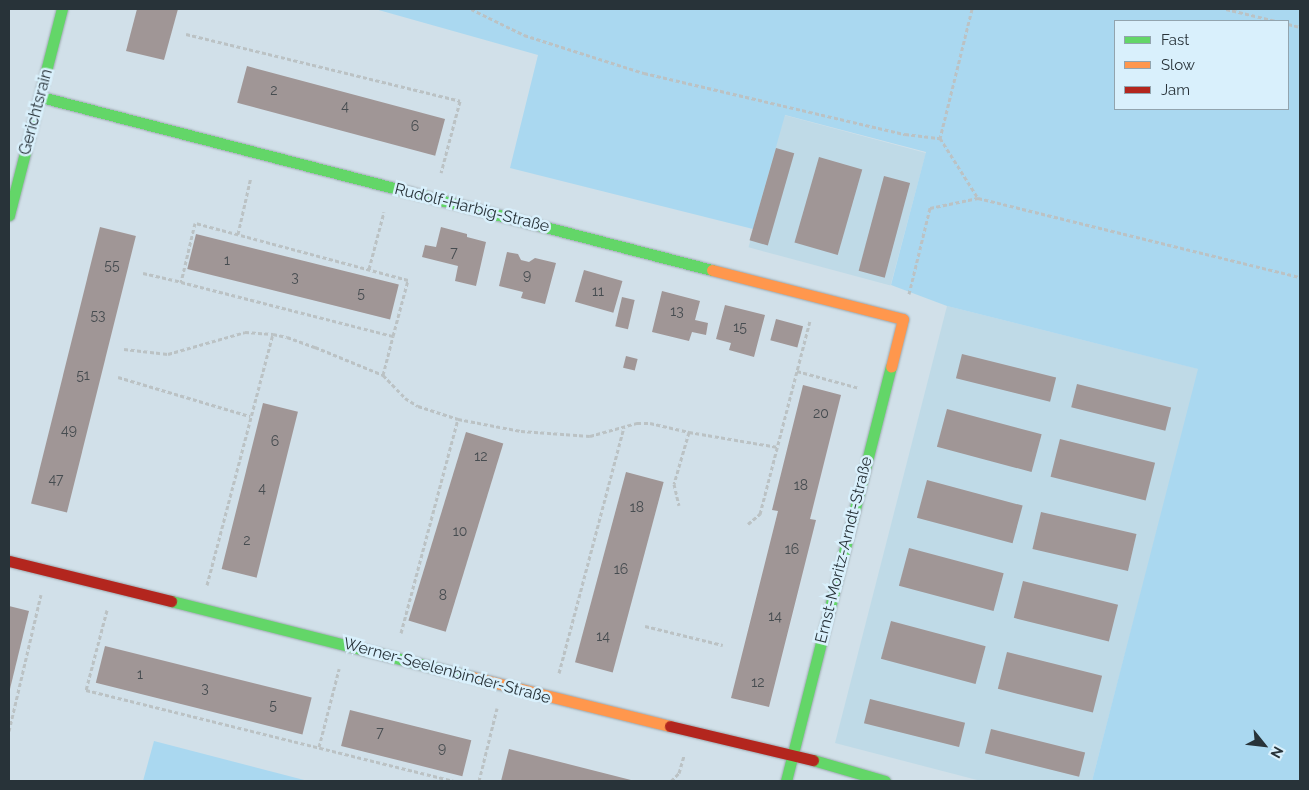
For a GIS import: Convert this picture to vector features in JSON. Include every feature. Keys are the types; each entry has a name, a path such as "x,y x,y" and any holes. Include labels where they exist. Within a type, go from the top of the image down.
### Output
{"street":[{"name":"Gerichtsrain","path":"9,215 41,97 62,9"},
{"name":"Rudolf-Harbig-Straße","path":"41,97 903,319"},
{"name":"Ernst-Moritz-Arndt-Straße","path":"786,781 903,319"},
{"name":"Werner-Seelenbinder-Straße","path":"9,561 345,644 502,686 690,732 792,754 885,781"}],"path":[{"path":"471,9 524,34 644,72 905,134 940,138"},
{"path":"972,9 940,138 978,198"},
{"path":"1226,9 1272,20"},
{"path":"186,34 460,101 434,198"},
{"path":"238,234 257,152"},
{"path":"369,269 390,187"},
{"path":"903,319 930,208 978,198 1300,277"},
{"path":"181,282 195,224 408,280 383,375"},
{"path":"143,273 393,336"},
{"path":"748,524 760,514 816,297"},
{"path":"124,350 168,354 245,332 273,334 316,347 383,375 404,398 418,406 458,419 521,431 590,436 624,427 650,423 689,432 778,447"},
{"path":"201,608 273,334"},
{"path":"797,371 884,394"},
{"path":"118,377 250,416"},
{"path":"394,657 458,419"},
{"path":"552,698 624,427"},
{"path":"679,505 674,484 689,432"},
{"path":"9,731 46,570"},
{"path":"113,586 86,690 455,781"},
{"path":"644,626 724,645"},
{"path":"318,748 345,644"},
{"path":"479,781 502,686"},
{"path":"671,781 679,773 690,732"}],"shaded area":[{"path":"375,9 1300,9 1300,781 1092,781 1198,369 947,306 891,285 926,152 785,115 753,229 510,168 538,55"},
{"path":"784,115 926,153 891,285 749,247"},
{"path":"947,306 1199,369 1092,781 981,781 835,743"},
{"path":"154,741 308,781 143,781"}],"building":[{"path":"137,9 178,9 164,60 126,51"},
{"path":"247,66 445,119 435,156 237,103"},
{"path":"776,148 794,153 768,246 750,240"},
{"path":"819,157 862,169 838,255 794,243"},
{"path":"884,176 910,183 885,278 859,271"},
{"path":"100,227 136,236 67,512 31,504"},
{"path":"441,227 467,234 467,237 486,242 476,286 455,281 458,266 422,257 425,245 436,247"},
{"path":"196,234 399,285 390,319 187,269"},
{"path":"507,252 518,254 521,260 529,262 535,258 556,263 545,304 521,298 523,292 499,286"},
{"path":"584,270 622,281 613,313 575,302"},
{"path":"662,291 700,301 695,320 708,323 706,335 692,332 689,341 652,332"},
{"path":"622,297 635,300 628,329 615,326"},
{"path":"725,305 765,315 754,357 729,350 731,343 716,339"},
{"path":"776,319 803,326 797,347 770,340"},
{"path":"962,354 1056,377 1050,402 956,378"},
{"path":"626,356 638,359 635,371 623,368"},
{"path":"1077,384 1171,407 1165,431 1071,407"},
{"path":"803,385 841,395 810,519 816,520 769,707 731,698 778,511 772,510"},
{"path":"263,403 298,412 257,578 222,569"},
{"path":"947,409 1042,434 1032,472 937,447"},
{"path":"466,432 503,443 446,632 408,620"},
{"path":"1060,439 1155,463 1146,501 1051,477"},
{"path":"626,472 664,482 613,672 575,662"},
{"path":"927,480 1023,506 1013,543 917,518"},
{"path":"1041,512 1136,534 1128,571 1032,549"},
{"path":"909,548 1004,573 994,611 899,586"},
{"path":"1023,581 1118,605 1109,642 1014,618"},
{"path":"9,606 29,611 9,693"},
{"path":"891,621 986,646 976,684 881,659"},
{"path":"105,646 312,698 302,734 96,683"},
{"path":"1007,652 1102,676 1093,713 998,689"},
{"path":"870,699 965,723 959,747 864,723"},
{"path":"350,710 471,740 462,776 341,746"},
{"path":"991,729 1085,752 1079,777 985,753"},
{"path":"509,749 631,780 631,781 501,781"}],"traffic: fast":[{"path":"9,215 62,9"},
{"path":"41,97 712,270"},
{"path":"786,781 891,367"},
{"path":"171,601 472,677"},
{"path":"813,760 885,781"}],"traffic: slow":[{"path":"712,270 903,319 891,367"},
{"path":"472,677 670,726"}],"traffic: jam":[{"path":"9,561 171,601"},
{"path":"670,726 813,760"}]}
